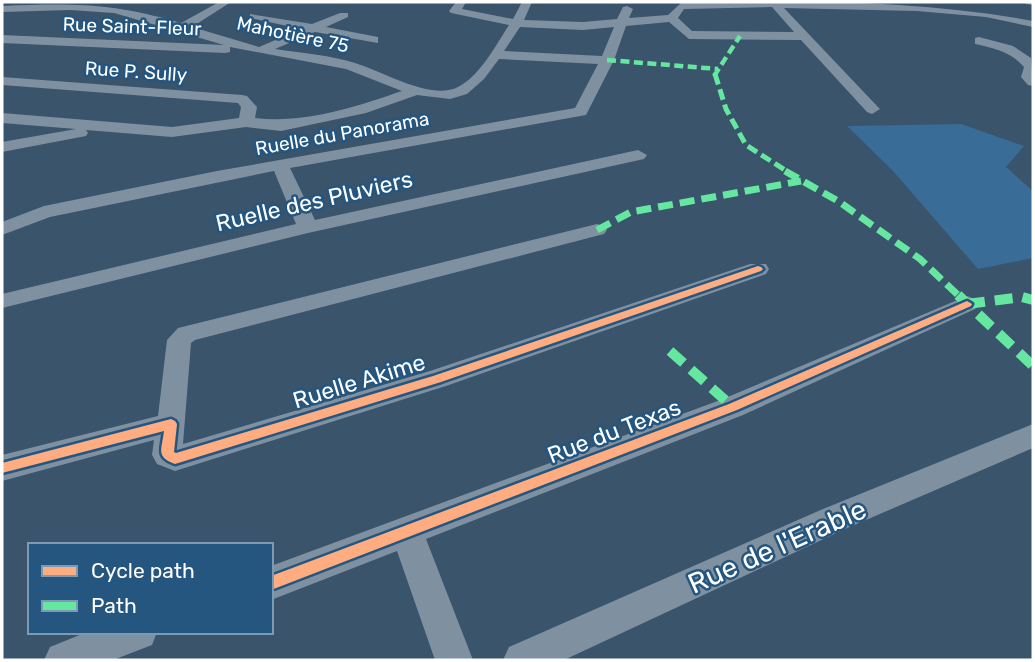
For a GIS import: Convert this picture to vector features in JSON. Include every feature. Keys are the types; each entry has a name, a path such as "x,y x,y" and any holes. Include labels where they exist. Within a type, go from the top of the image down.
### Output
{"street":[{"path":"183,27 226,2"},
{"path":"461,2 455,11 518,23 583,26 624,16 672,18 689,35 804,36"},
{"name":"Mahotière 75","path":"2,9 113,6 261,50 298,54 349,66 415,90 442,96 465,90 496,55 518,23 527,2"},
{"path":"775,4 872,109"},
{"path":"672,18 681,6 775,4 951,10 1033,24"},
{"path":"261,50 344,15"},
{"path":"254,16 374,40"},
{"name":"Ruelle du Panorama","path":"2,229 44,212 280,165 581,112 607,60 624,16"},
{"name":"Rue Saint-Fleur","path":"2,39 261,50"},
{"path":"979,41 995,44 1027,60 1031,68 1028,77 1033,82"},
{"path":"496,55 607,60"},
{"name":"Rue P. Sully","path":"2,81 242,99 249,107 246,122"},
{"path":"2,118 172,132 246,122 281,126 362,110 398,99 415,90"},
{"path":"2,147 112,128"},
{"name":"Ruelle des Pluviers","path":"2,301 308,226 638,155"},
{"path":"280,165 308,226"},
{"path":"2,468 171,424 179,340 187,334 597,230"},
{"name":"Ruelle Akime","path":"171,424 167,455 175,458 436,379 758,269"},
{"name":"Rue du Texas","path":"273,582 733,407 967,304"},
{"name":"Rue de l'Erable","path":"522,660 834,519 1033,436"},
{"path":"407,533 454,660"},
{"path":"63,660 134,634"}],"shaded area":[{"path":"961,124 1024,146 1006,167 1033,191 1033,258 978,269 893,171 847,126"}],"marked path":[{"path":"740,36 714,75 726,109 746,145 801,181 838,201 920,259 1033,366"},
{"path":"607,60 718,69"},
{"path":"597,230 631,212 801,181"},
{"path":"967,304 1022,297 1033,300"},
{"path":"670,351 733,407"}],"cycle path":[{"path":"2,468 171,424 167,455 175,459 437,379 758,269"},
{"path":"273,582 733,407 967,304"}]}
